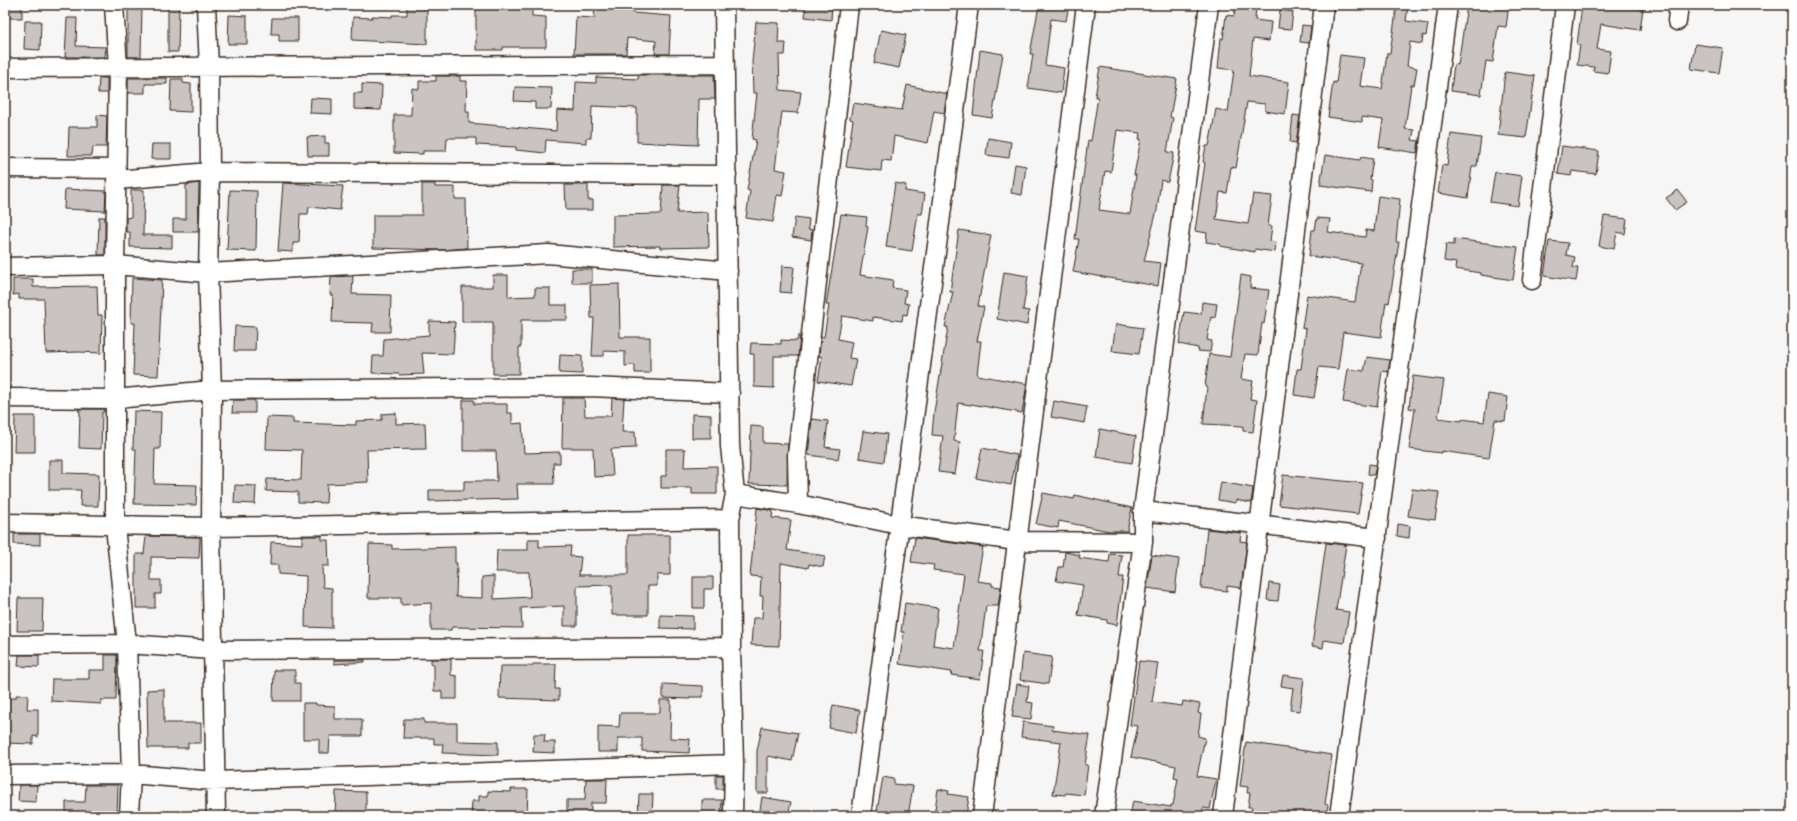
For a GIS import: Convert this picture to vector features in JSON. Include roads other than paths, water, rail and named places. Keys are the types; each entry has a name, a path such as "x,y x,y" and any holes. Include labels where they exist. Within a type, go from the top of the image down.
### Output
{"street":[{"path":"114,5 118,67 115,265 115,526 127,644 131,774 129,816"},
{"path":"206,5 209,66 210,172 208,273 212,390 211,526 214,781 216,816"},
{"path":"724,5 730,446 734,494 730,519 734,764 733,816"},
{"path":"798,504 797,455 849,5"},
{"path":"861,816 969,5"},
{"path":"982,816 1086,5"},
{"path":"1104,816 1143,542 1142,511 1209,5"},
{"path":"1223,816 1324,5"},
{"path":"1339,816 1448,5"},
{"path":"1532,280 1565,5"},
{"path":"5,68 725,64"},
{"path":"5,168 116,174 210,172 727,176"},
{"path":"5,267 115,265 208,273 548,254 728,271"},
{"path":"5,398 115,399 212,390 590,387 730,393"},
{"path":"734,494 798,504 899,525 1017,541 1143,542"},
{"path":"1142,511 1377,538"},
{"path":"5,523 115,526 211,526 730,519"},
{"path":"5,645 127,644 213,650 731,647"},
{"path":"5,775 131,774 214,781 734,764"}]}
